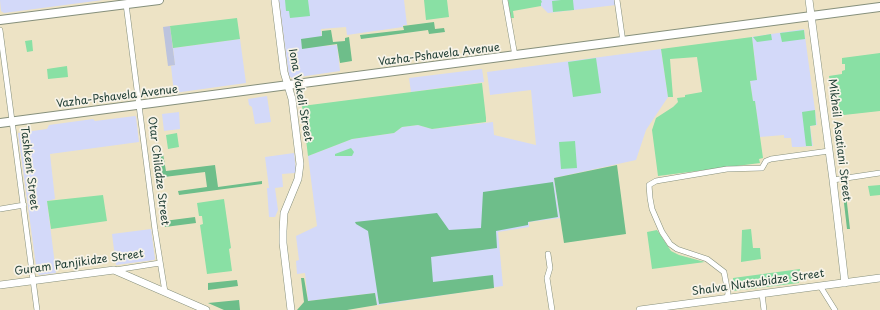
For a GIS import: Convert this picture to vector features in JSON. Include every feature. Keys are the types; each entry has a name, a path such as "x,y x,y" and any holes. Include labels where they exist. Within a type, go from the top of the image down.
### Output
{"main road":[{"path":"0,20 159,0"},
{"name":"Iona Vakeli Street","path":"274,0 284,69 292,99 300,164 298,179 284,213 282,243 291,310"},
{"name":"Mikheil Asatiani Street","path":"809,0 846,283"},
{"name":"Vazha-Pshavela Avenue","path":"0,123 880,7"},
{"path":"114,270 206,310"},
{"name":"Guram Panjikidze Street","path":"0,285 114,270"},
{"name":"Shalva Nutsubidze Street","path":"640,310 880,278"}],"street":[{"path":"505,0 515,56"},
{"path":"617,0 623,42"},
{"name":"Otar Chiladze Street","path":"126,4 165,292"},
{"name":"Tashkent Street","path":"0,30 37,310"},
{"path":"727,298 728,293 724,272 707,259 670,244 652,209 648,188 649,185 656,181 727,170 762,168 766,161 771,159 829,151"},
{"path":"833,180 880,173"},
{"path":"0,209 24,205"},
{"path":"548,254 550,268 547,278 552,310"},
{"name":"Guram Panjikidze Street","path":"114,270 160,263"},
{"path":"820,286 835,310"},
{"path":"762,294 764,310"}],"shaded area":[{"path":"0,0 103,0 4,13 1,11"},
{"path":"279,0 404,0 407,25 403,25 403,27 347,35 346,27 321,29 323,46 337,45 340,71 292,78 289,76"},
{"path":"541,0 615,0 616,5 548,13 541,6"},
{"path":"170,26 175,65 168,66 163,27"},
{"path":"804,29 817,125 810,126 813,146 792,147 791,138 784,138 784,135 760,137 755,102 753,102 750,81 757,79 752,37"},
{"path":"240,39 246,83 174,93 171,66 175,65 173,48"},
{"path":"661,49 668,97 646,130 636,160 554,178 560,218 529,222 529,227 498,232 503,286 377,305 375,293 308,301 305,273 297,274 296,261 299,260 296,236 317,226 308,156 352,139 394,133 402,127 418,125 432,129 493,122 494,135 536,145 531,90 490,95 487,72"},
{"path":"482,69 484,82 411,92 409,78"},
{"path":"267,96 271,122 255,124 252,107 249,105 248,99"},
{"path":"179,112 180,129 164,131 162,114"},
{"path":"135,116 139,142 50,154 55,199 47,201 56,273 39,275 37,273 18,133 47,129 49,125 93,119 95,121"},
{"path":"294,153 295,173 282,174 283,187 275,188 278,210 275,217 269,217 267,188 269,188 265,157"},
{"path":"151,229 155,259 116,265 112,234"}],"green space":[{"path":"285,0 308,0 310,16 290,18 289,11 286,11"},
{"path":"424,0 447,0 449,17 426,20"},
{"path":"508,0 541,0 542,2 541,6 513,11 514,18 511,18"},
{"path":"573,0 574,10 553,12 552,1"},
{"path":"237,18 240,39 173,48 170,26"},
{"path":"434,22 435,29 444,28 445,32 429,34 428,30 361,39 360,35 404,30 403,26"},
{"path":"331,30 333,42 345,41 345,38 349,37 352,61 340,63 337,44 302,49 301,39 322,36 322,31"},
{"path":"804,30 805,39 782,42 780,33"},
{"path":"771,34 772,40 757,42 753,37"},
{"path":"752,37 757,80 750,81 753,101 755,101 763,158 759,159 760,163 658,176 652,130 656,118 673,107 678,102 677,98 702,92 697,57 670,59 673,97 668,97 661,49"},
{"path":"32,40 33,51 27,52 25,41"},
{"path":"880,53 880,111 835,116 829,76 842,74 842,71 845,70 845,64 842,64 842,58"},
{"path":"596,58 601,93 573,97 568,62"},
{"path":"67,66 68,77 48,79 47,69"},
{"path":"482,83 486,122 432,129 418,125 402,127 394,133 352,139 308,156 302,106"},
{"path":"815,110 816,125 810,126 812,146 806,146 802,112"},
{"path":"177,133 179,147 168,149 166,135"},
{"path":"575,141 577,168 561,169 559,142"},
{"path":"351,148 354,152 352,156 335,156 335,154"},
{"path":"163,154 166,171 215,165 218,187 262,181 262,184 179,195 178,191 207,187 205,172 156,178 153,155"},
{"path":"617,165 626,234 564,243 554,178"},
{"path":"553,182 558,217 528,222 528,225 496,231 497,248 431,257 433,282 493,275 494,288 379,304 368,231 355,222 437,213 449,230 481,228 483,192"},
{"path":"880,185 880,195 870,196 868,186"},
{"path":"842,186 845,186 850,229 847,229"},
{"path":"103,195 107,221 51,229 47,201"},
{"path":"224,199 231,248 229,249 232,271 207,274 200,225 203,224 202,216 199,216 197,203"},
{"path":"195,217 196,223 165,227 164,221"},
{"path":"751,229 753,248 760,248 761,259 741,262 742,230"},
{"path":"657,230 671,251 679,255 705,262 652,269 647,232"},
{"path":"800,269 799,283 733,291 733,278"},
{"path":"301,278 304,278 308,301 375,293 377,305 347,310 297,310 304,302"},
{"path":"237,280 238,286 208,290 208,283"},
{"path":"239,300 240,310 224,310 208,303"}]}
